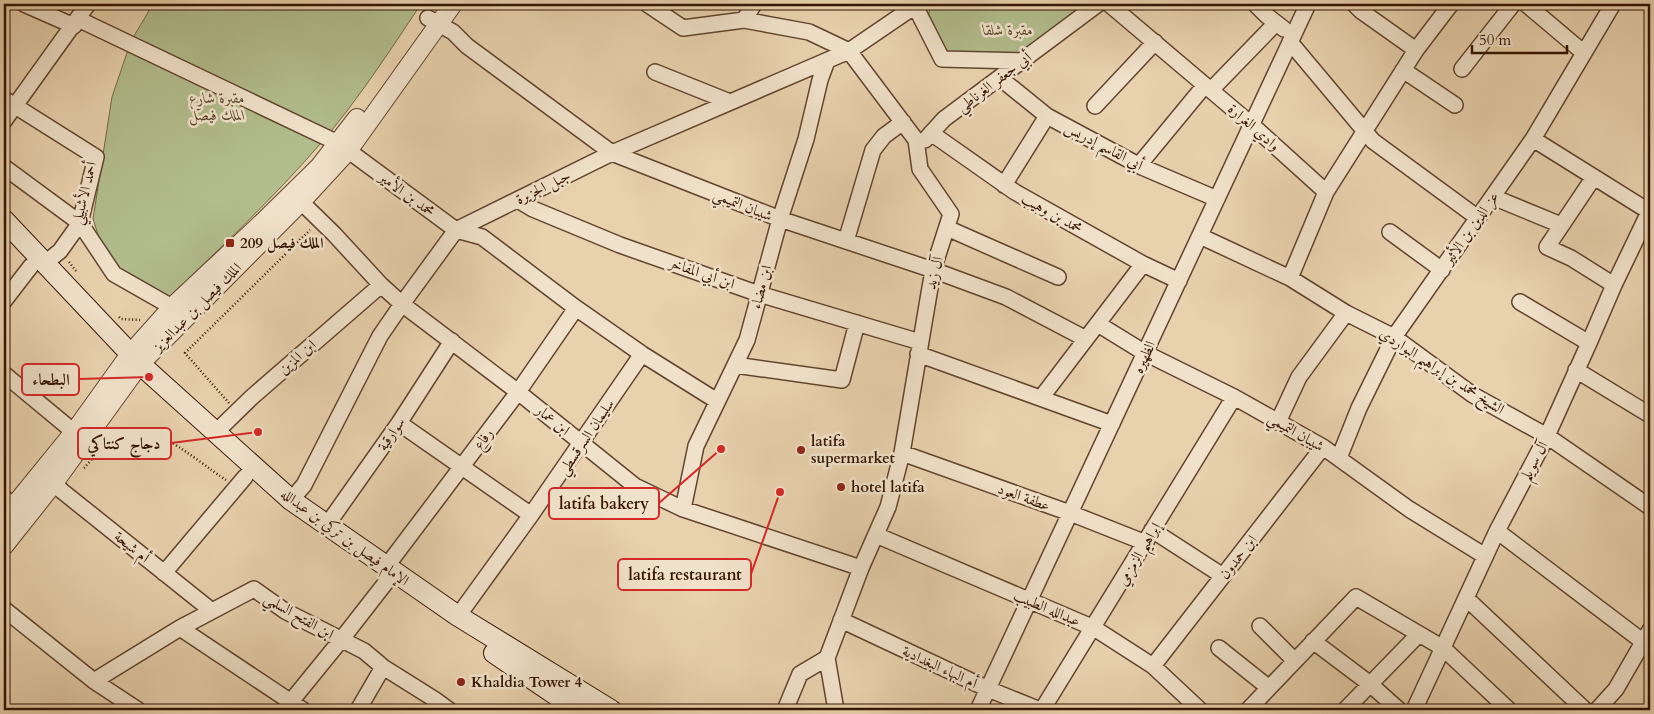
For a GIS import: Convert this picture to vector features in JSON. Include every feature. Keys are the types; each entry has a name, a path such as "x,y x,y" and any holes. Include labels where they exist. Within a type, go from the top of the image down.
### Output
{"main road":[{"name":"الإمام فيصل بن تركي بن عبدالله","path":"4,220 37,265"},
{"name":"الإمام فيصل بن تركي بن عبدالله","path":"4,238 37,265 241,482 386,574 611,710"},
{"name":"الإمام فيصل بن تركي بن عبدالله","path":"132,364 216,432 291,500 328,525 386,574 578,710"}],"street":[{"name":"محمد بن الأمير","path":"24,4 76,22 343,147 456,230 482,237 576,308 642,354 717,401"},
{"path":"4,121 9,103 76,22 88,4"},
{"name":"الملك فيصل بن عبدالعزيز","path":"433,21 439,4"},
{"name":"الملك فيصل بن عبدالعزيز","path":"7,507 132,364 297,198 343,147 433,21 453,4"},
{"name":"آل زيد","path":"647,4 683,28 744,20 809,32 849,51 916,140 920,169 951,214 933,270 902,453 888,507 861,568 827,658"},
{"path":"744,20 754,4"},
{"name":"أبي جعفر الغرناطي","path":"917,148 944,119 1098,4"},
{"name":"وادي الغرارة","path":"1109,4 1252,125 1326,192"},
{"path":"1255,4 1292,39 1373,141 1478,218"},
{"name":"الظهيره","path":"978,710 1308,4"},
{"path":"1354,4 1416,50"},
{"path":"1290,278 1326,192 1416,50 1451,4"},
{"path":"1462,69 1513,4"},
{"path":"1526,4 1584,53"},
{"name":"عز الدين بن الأثير","path":"1339,458 1359,408 1394,337 1533,139 1613,4"},
{"path":"914,5 942,59 1023,61"},
{"name":"جبل الجزيرة","path":"291,500 304,485 380,336 456,230 612,153 849,51 914,5"},
{"name":"شيبان التميمي","path":"433,21 453,32 467,46 612,153 780,219 933,270 1006,297 1086,339"},
{"path":"1140,166 1208,88 1276,23"},
{"path":"1095,106 1155,42"},
{"name":"ابن مضاء","path":"682,509 696,446 747,340 780,219 806,139 826,60"},
{"path":"1403,70 1454,105"},
{"path":"654,72 730,102"},
{"name":"أبي القاسم إدريس","path":"1000,78 1047,116 1140,166 1217,199"},
{"name":"أحمد الأشبيلي","path":"4,301 37,265 60,251 80,223 96,157 9,103"},
{"path":"1004,184 1047,116"},
{"path":"846,241 873,150 884,136 903,122"},
{"name":"محمد بن وهيب","path":"931,134 1015,192 1143,264 1179,281"},
{"path":"1533,139 1650,211"},
{"path":"4,167 80,223 114,274 172,307"},
{"path":"1594,177 1547,247 1571,258 1614,285"},
{"path":"1493,197 1561,225"},
{"name":"الملك فيصل بن عبدالعزيز","path":"4,546 54,483 172,307 297,198"},
{"name":"ابن عمار","path":"297,198 381,285 402,304 518,392 635,486 682,509 861,568"},
{"name":"ابن أبي المفاخر","path":"518,200 533,209 620,245 759,294 857,323 1041,398 1112,424"},
{"name":"آل سويلم","path":"1414,710 1496,531 1546,436 1614,285 1650,211"},
{"path":"947,228 1058,277"},
{"path":"1390,232 1442,270"},
{"name":"الشيخ محمد بن إبراهيم البواردي","path":"1200,236 1290,278 1346,313 1394,337 1473,395 1546,436 1650,507"},
{"path":"1041,398 1143,264"},
{"name":"ابن المزين","path":"216,432 252,396 381,285"},
{"path":"1520,302 1589,343"},
{"name":"رفاع","path":"293,707 576,308"},
{"path":"1278,422 1300,377 1346,313"},
{"path":"735,365 842,380 857,323"},
{"name":"شيبان التميمي","path":"1098,324 1146,353 1234,397 1323,447 1409,509 1485,556"},
{"name":"سوارقية","path":"328,525 399,423 452,341"},
{"name":"سليمان السرقسطي","path":"458,616 532,515 642,354"},
{"path":"1576,370 1650,415"},
{"path":"4,374 74,432"},
{"name":"إبراهيم الزمزمي","path":"1041,710 1094,628 1234,397"},
{"path":"399,423 532,515"},
{"name":"ابن حمدون","path":"1153,666 1323,447"},
{"name":"عطفة العود","path":"902,453 1070,513 1149,536 1223,576"},
{"path":"164,573 241,482"},
{"name":"أم شيحة","path":"54,483 212,611"},
{"path":"1496,531 1648,640 1616,690 1597,710"},
{"name":"عبدالله الطبيب","path":"876,534 1094,628 1153,666 1200,710"},
{"name":"ابن الفتح السلمي","path":"94,681 180,628 254,589 285,611 364,650 430,704 449,710"},
{"path":"1248,710 1356,596 1443,648 1509,710"},
{"path":"1466,598 1585,710"},
{"path":"4,609 94,681 119,705 138,710"},
{"name":"أم البهاء البغدادية","path":"841,620 988,689 1041,710"},
{"path":"1260,626 1295,661"},
{"path":"180,628 293,707"},
{"path":"1345,710 1419,634"},
{"path":"1314,642 1370,684 1400,710"},
{"path":"1219,648 1269,688"},
{"path":"785,710 800,674 827,658 836,710"},
{"path":"358,710 383,667"}],"path":[{"path":"237,413 185,353 320,220"},
{"path":"60,251 78,273"},
{"path":"115,313 121,318 144,320"},
{"path":"81,472 98,454 121,445 165,440 241,482"}],"green space":[{"name":"مقبرة شارع الملك فيصل","path":"153,4 421,4 335,127 264,205 163,303 109,268 93,219 112,97 131,41"},
{"name":"مقبرة شلقا","path":"930,4 1086,4 1037,39 1036,48 1010,59 951,58 928,22"}],"place":[{"name":"الملك فيصل 209","path":"230,243"},
{"name":"البطحاء","path":"149,377"},
{"name":"دجاج كنتاكي","path":"258,432"},
{"name":"latifa bakery","path":"721,449"},
{"name":"latifa supermarket","path":"801,450"},
{"name":"hotel latifa","path":"841,487"},
{"name":"latifa restaurant","path":"780,492"},
{"name":"Khaldia Tower 4","path":"461,682"}]}
